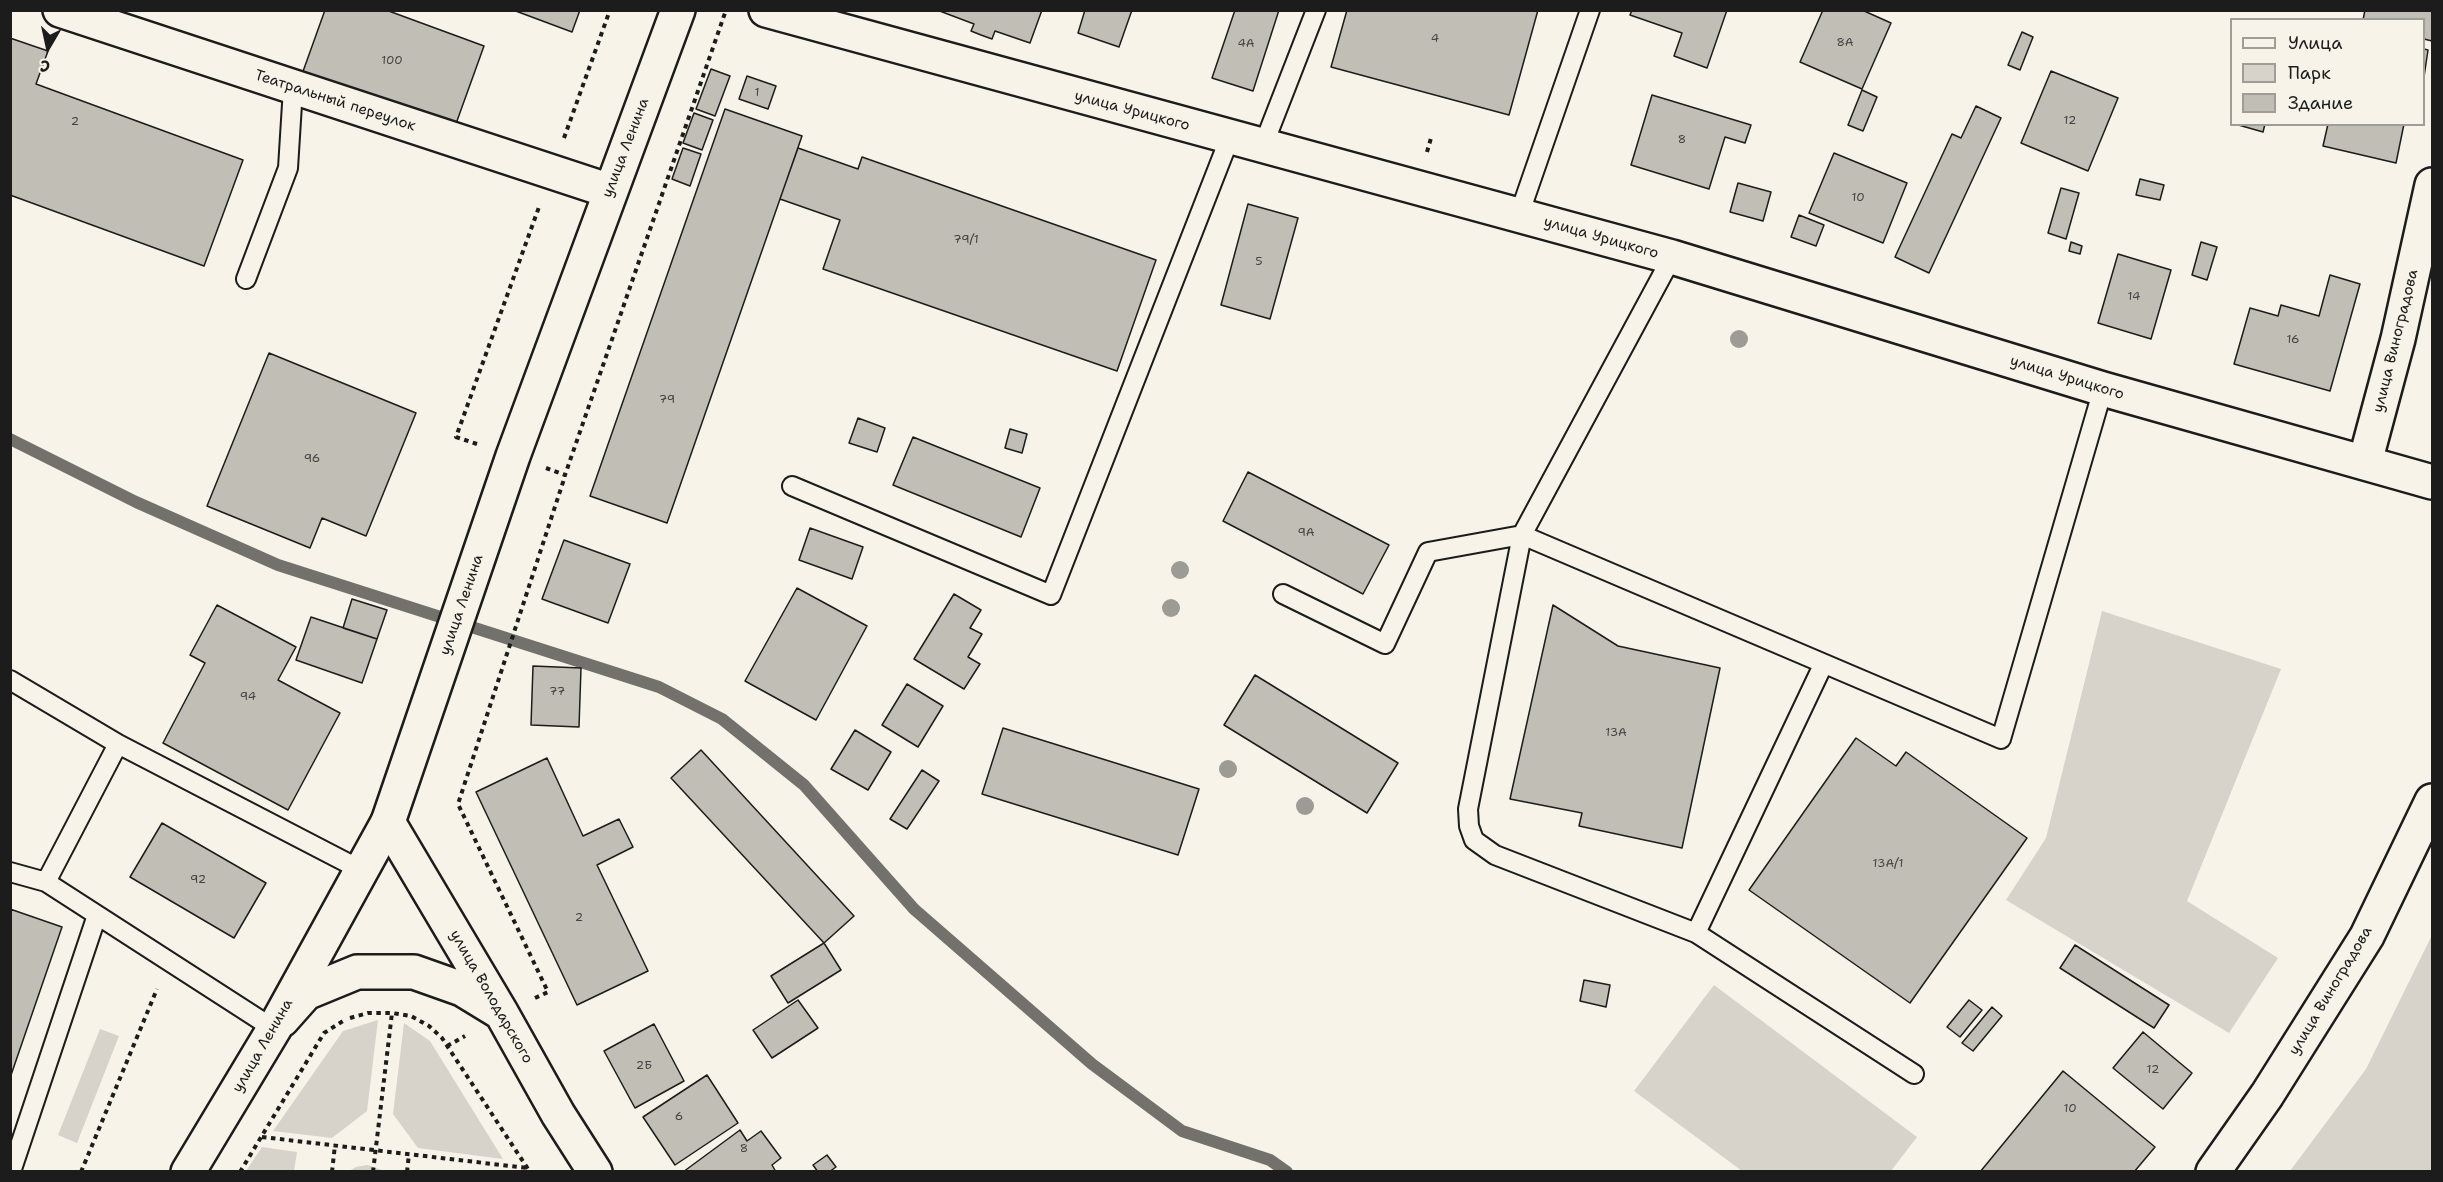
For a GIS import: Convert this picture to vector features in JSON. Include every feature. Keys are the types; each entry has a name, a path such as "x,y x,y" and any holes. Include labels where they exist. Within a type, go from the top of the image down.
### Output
{"street":[{"name":"Театральный переулок","path":"60,10 610,191"},
{"name":"улица Ленина","path":"188,1172 274,1029 388,822 513,456 678,10"},
{"name":"улица Урицкого","path":"766,10 1671,257 2103,389 2433,482"},
{"name":"улица Виноградова","path":"2365,462 2398,339 2433,185"},
{"name":"улица Виноградова","path":"2213,1172 2267,1095 2367,936 2433,801"},
{"name":"улица Володарского","path":"388,822 502,1014 558,1114 595,1172"},
{"path":"274,1029 306,993 357,972 414,972 462,988 502,1014"}],"lane":[{"path":"1263,146 1316,10"},
{"path":"1519,215 1590,10"},
{"path":"246,279 288,168 293,88"},
{"path":"792,486 1051,595 1230,137"},
{"path":"1671,257 1522,535 1468,809 1469,826 1474,840 1495,855 1696,933 1914,1074"},
{"path":"1283,594 1385,644 1428,552 1522,535 2001,739 2103,389"},
{"path":"1696,933 1823,665"},
{"path":"10,680 118,744 361,870"},
{"path":"46,882 118,744"},
{"path":"10,872 46,882 274,1029"},
{"path":"11,1172 97,915"}],"path":[{"path":"552,172 610,10"},
{"path":"548,992 458,804 565,475"},
{"path":"81,1172 168,961"},
{"path":"373,1172 392,1013"},
{"path":"240,1172 324,1033 344,1020 360,1015 392,1013 411,1016 429,1026 442,1038 529,1170"},
{"path":"262,1137 376,1149 529,1170"},
{"path":"332,1172 335,1145"},
{"path":"407,1172 409,1154"}],"green space":[{"path":"2102,611 2281,669 2187,901 2278,958 2229,1033 2006,900 2046,838"},
{"path":"2432,935 2432,1171 2290,1171 2366,1069"},
{"path":"1714,985 1917,1137 1891,1171 1742,1171 1634,1091"},
{"path":"378,1020 367,1111 332,1138 273,1131 343,1031"},
{"path":"404,1023 430,1041 503,1159 418,1148 393,1114"},
{"path":"100,1029 119,1036 77,1143 58,1135"},
{"path":"262,1147 297,1152 294,1171 246,1171"},
{"path":"367,1165 385,1171 349,1171 356,1167"}],"building":[{"path":"325,10 386,10 484,46 453,132 301,77"},
{"path":"513,10 580,10 572,32"},
{"path":"937,10 1042,10 1030,43 995,31 992,39 971,31 974,24"},
{"path":"1085,10 1132,10 1119,47 1078,33"},
{"path":"1235,10 1279,10 1253,91 1212,78"},
{"path":"1347,10 1538,10 1509,115 1331,67"},
{"path":"1632,10 1727,10 1707,68 1674,56 1682,33 1630,15"},
{"path":"1823,10 1862,10 1891,23 1862,89 1800,62"},
{"path":"2365,10 2432,10 2432,41 2425,39 2425,18 2363,18"},
{"path":"2022,32 2033,37 2020,70 2008,65"},
{"path":"10,38 48,51 36,84 243,160 204,266 10,195"},
{"path":"2425,49 2428,50 2425,70"},
{"path":"711,69 730,76 715,116 696,109"},
{"path":"2051,71 2118,98 2088,171 2021,143"},
{"path":"747,76 776,86 768,109 739,99"},
{"path":"1862,90 1877,97 1863,131 1848,125"},
{"path":"1652,95 1751,125 1745,143 1725,137 1709,189 1631,165"},
{"path":"1976,106 2001,118 1929,273 1895,257 1952,134 1961,138"},
{"path":"725,109 802,136 667,523 590,496"},
{"path":"694,113 713,120 702,150 683,143"},
{"path":"2242,126 2264,126 2263,132"},
{"path":"2328,126 2404,126 2396,163 2323,146"},
{"path":"683,148 701,154 690,186 672,179"},
{"path":"798,148 858,169 862,157 1156,260 1117,371 823,269 840,220 780,199"},
{"path":"1834,153 1907,183 1883,243 1809,213"},
{"path":"2140,179 2164,185 2160,200 2136,195"},
{"path":"1738,183 1771,192 1763,221 1730,212"},
{"path":"2061,188 2079,193 2066,239 2048,233"},
{"path":"1248,204 1298,218 1270,319 1221,305"},
{"path":"1799,215 1824,225 1816,246 1791,237"},
{"path":"2071,242 2082,246 2080,254 2069,251"},
{"path":"2201,242 2217,247 2207,280 2192,275"},
{"path":"2118,254 2171,270 2151,339 2098,323"},
{"path":"2330,275 2360,284 2330,391 2234,364 2250,308 2278,316 2281,305 2319,316"},
{"path":"269,353 416,413 366,536 322,518 310,548 207,506"},
{"path":"858,418 885,428 877,452 849,443"},
{"path":"1010,429 1027,434 1022,453 1005,448"},
{"path":"913,437 1040,488 1021,537 893,485"},
{"path":"1248,472 1389,545 1363,594 1223,521"},
{"path":"810,528 863,547 852,579 799,560"},
{"path":"564,540 630,564 608,623 542,599"},
{"path":"797,588 867,626 816,720 745,681"},
{"path":"954,594 981,610 970,628 982,634 968,657 980,664 964,689 914,659"},
{"path":"352,599 387,610 377,639 343,628"},
{"path":"217,605 296,647 278,680 340,713 288,810 163,743 205,663 190,655"},
{"path":"1553,605 1618,646 1720,668 1682,848 1579,826 1582,813 1510,799"},
{"path":"311,617 377,639 362,683 296,660"},
{"path":"533,666 581,668 579,727 531,725"},
{"path":"1255,675 1398,763 1367,813 1224,725"},
{"path":"907,684 943,706 918,747 882,725"},
{"path":"1003,728 1199,789 1178,855 982,794"},
{"path":"855,730 891,752 868,790 831,769"},
{"path":"1856,738 1896,766 1906,752 2027,838 1910,1003 1749,890"},
{"path":"701,750 854,916 824,943 671,778"},
{"path":"547,758 583,836 619,819 633,847 597,865 648,971 577,1005 476,792"},
{"path":"922,770 939,781 907,829 890,819"},
{"path":"162,823 266,883 234,938 130,877"},
{"path":"10,909 62,927 10,1078"},
{"path":"824,943 841,970 788,1003 771,976"},
{"path":"2075,945 2169,1005 2154,1028 2060,968"},
{"path":"1584,980 1610,985 1606,1007 1580,1001"},
{"path":"798,1000 818,1028 772,1058 753,1030"},
{"path":"1969,1000 1982,1010 1960,1037 1947,1027"},
{"path":"1992,1007 2002,1016 1973,1051 1962,1043"},
{"path":"654,1024 684,1081 635,1108 604,1051"},
{"path":"2143,1032 2192,1073 2163,1109 2113,1068"},
{"path":"2063,1071 2155,1147 2134,1172 1980,1172"},
{"path":"707,1075 738,1123 675,1165 643,1117"},
{"path":"740,1130 747,1141 761,1131 781,1158 772,1165 776,1172 683,1172"},
{"path":"827,1155 836,1167 829,1172 818,1172 813,1165"}],"waterway":[{"path":"10,439 136,502 278,565 659,687 722,719 804,785 914,909 1092,1064 1182,1131 1270,1160 1287,1172"}]}
